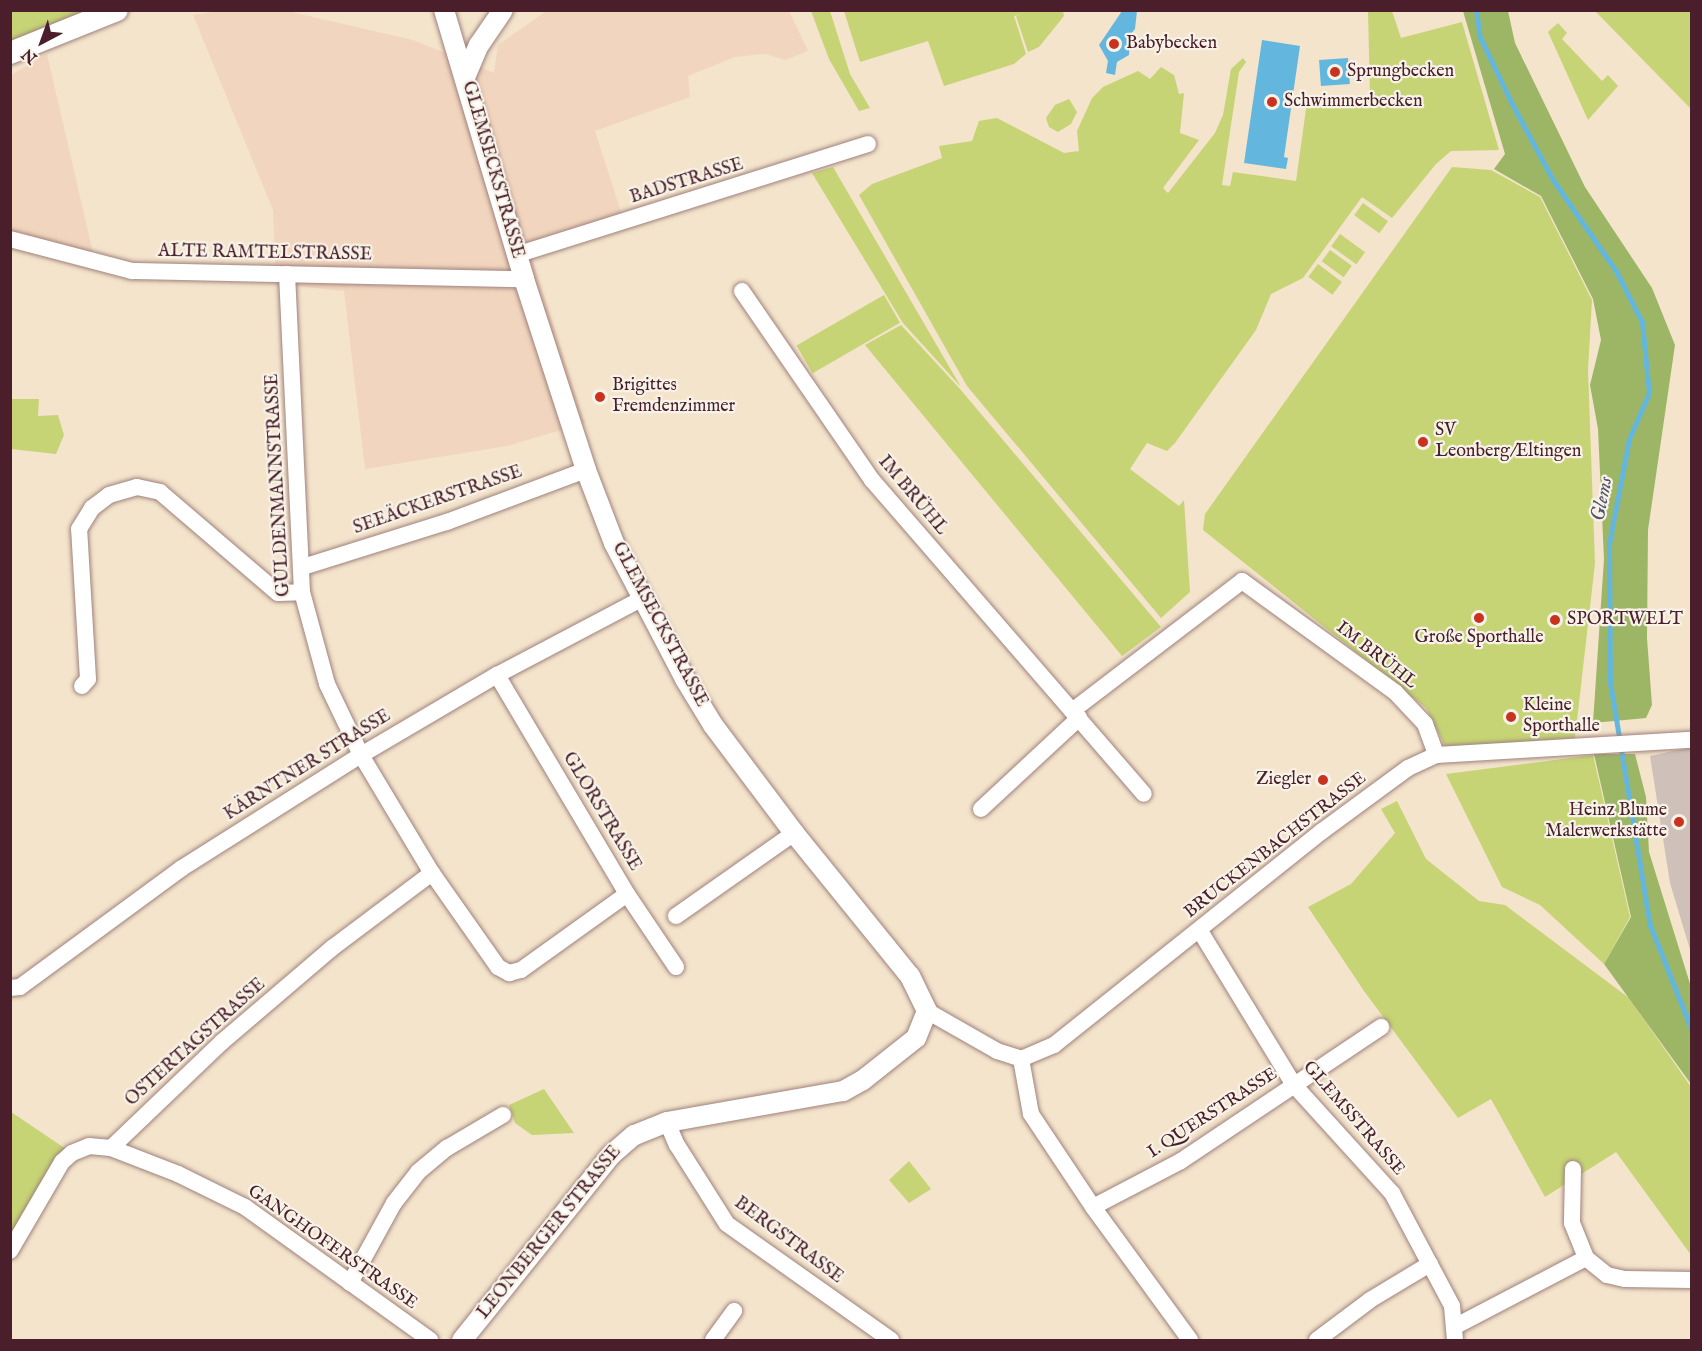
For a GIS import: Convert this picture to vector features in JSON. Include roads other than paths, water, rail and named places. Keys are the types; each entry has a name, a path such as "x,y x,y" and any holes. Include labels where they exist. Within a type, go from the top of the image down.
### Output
{"main road":[{"path":"10,53 117,10"}],"street":[{"name":"GLEMSECKSTRASSE","path":"444,10 466,75 516,255 585,470 641,599 713,725 794,833 910,976 927,1011"},
{"path":"466,75 479,45 503,10"},
{"name":"BADSTRASSE","path":"516,255 868,144"},
{"name":"ALTE RAMTELSTRASSE","path":"10,239 132,271 524,279"},
{"name":"GULDENMANNSTRASSE","path":"287,274 303,567 302,592 327,684 361,755 432,873 498,967 509,974 521,970 627,894"},
{"name":"IM BRÜHL","path":"742,291 872,480 1144,794"},
{"name":"SEEÄCKERSTRASSE","path":"303,567 447,522 585,470"},
{"path":"82,686 88,679 79,529 92,508 109,495 137,487 160,492 278,593 302,592"},
{"name":"IM BRÜHL","path":"1076,714 1242,581 1395,692 1425,724 1436,755"},
{"name":"KÄRNTNER STRASSE","path":"10,988 20,987 182,868 361,755 497,675 641,599"},
{"name":"GLORSTRASSE","path":"497,675 627,894 676,967"},
{"path":"981,809 1076,714"},
{"name":"BRUCKENBACHSTRASSE","path":"1021,1059 1054,1045 1200,932 1320,832 1408,768 1436,755 1692,740"},
{"path":"676,916 794,833"},
{"name":"OSTERTAGSTRASSE","path":"111,1148 222,1042 332,948 432,873"},
{"name":"GLEMSSTRASSE","path":"1200,932 1294,1085 1392,1193 1452,1306 1455,1334"},
{"path":"927,1011 997,1051 1021,1059 1031,1114 1093,1208 1190,1341"},
{"name":"LEONBERGER STRASSE","path":"462,1341 611,1155 633,1135 667,1122 843,1091 863,1080 916,1038 927,1011"},
{"name":"I. QUERSTRASSE","path":"1093,1208 1181,1161 1381,1027"},
{"path":"350,1283 394,1203 418,1172 447,1148 503,1114"},
{"name":"BERGSTRASSE","path":"667,1122 677,1145 727,1224 891,1341"},
{"path":"10,1251 62,1162 72,1153 89,1146 111,1148"},
{"name":"GANGHOFERSTRASSE","path":"111,1148 178,1174 245,1208 430,1341"},
{"path":"1573,1169 1572,1223 1586,1258 1607,1275 1625,1279 1692,1280"},
{"path":"1455,1334 1586,1258"},
{"path":"1317,1341 1362,1305 1430,1264"},
{"path":"712,1341 734,1311"}],"water":[{"name":"Babybecken","path":"1122,11 1137,11 1135,29 1130,35 1129,55 1117,62 1115,75 1106,73 1108,61 1099,45"},
{"name":"Schwimmerbecken","path":"1262,40 1300,46 1284,157 1288,158 1286,169 1244,163"},
{"name":"Sprungbecken","path":"1348,58 1350,84 1321,86 1319,60"}],"waterway":[{"name":"Glems","path":"1476,10 1480,37 1511,102 1553,180 1616,271 1642,322 1649,393 1629,439 1609,544 1610,682 1650,925 1692,1031"}],"place":[{"name":"Babybecken","path":"1114,44"},
{"name":"Sprungbecken","path":"1335,72"},
{"name":"Schwimmerbecken","path":"1272,102"},
{"name":"Brigittes Fremdenzimmer","path":"600,397"},
{"name":"SV Leonberg/Eltingen","path":"1423,442"},
{"name":"Große Sporthalle","path":"1479,618"},
{"name":"SPORTWELT","path":"1555,620"},
{"name":"Kleine Sporthalle","path":"1511,717"},
{"name":"Ziegler","path":"1323,780"},
{"name":"Heinz Blume Malerwerkstätte","path":"1679,822"}]}
